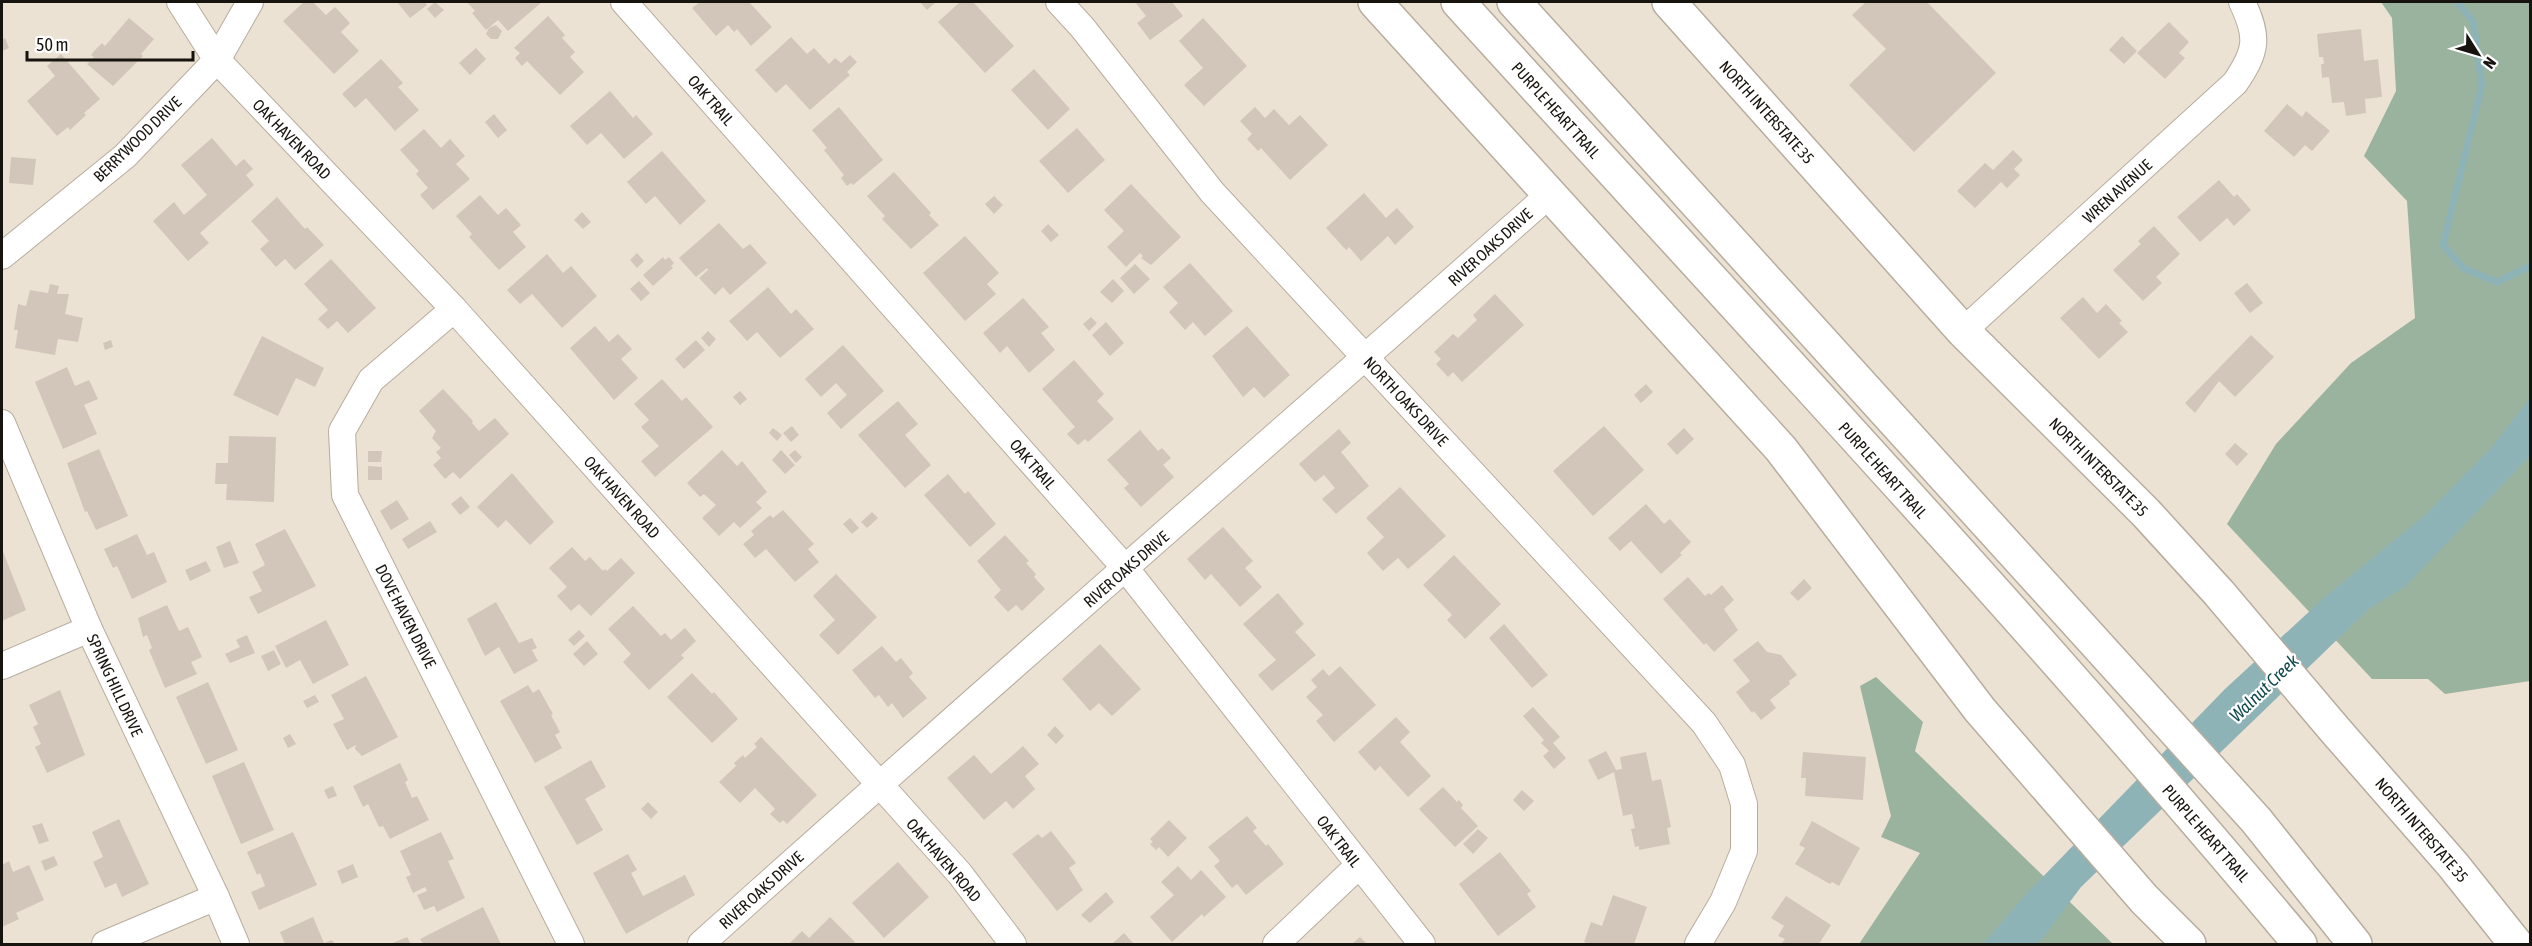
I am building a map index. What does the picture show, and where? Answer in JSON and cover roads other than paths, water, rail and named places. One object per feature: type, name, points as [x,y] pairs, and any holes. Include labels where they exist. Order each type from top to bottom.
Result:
[{"type":"main road","points":[[1375,2],[1551,193],[1781,449],[1980,710],[2144,899],[2189,945]]},
{"type":"main road","name":"PURPLE HEART TRAIL","points":[[1458,2],[2094,704],[2223,852],[2300,945]]},
{"type":"main road","points":[[1514,2],[2256,820],[2355,945]]},
{"type":"main road","name":"NORTH INTERSTATE 35","points":[[1669,2],[1963,331],[2146,513],[2219,593],[2453,865],[2516,945]]},
{"type":"street","name":"OAK HAVEN ROAD","points":[[180,2],[217,60],[454,309],[960,874],[1013,945]]},
{"type":"street","name":"BERRYWOOD DRIVE","points":[[2,256],[125,156],[217,60],[250,2]]},
{"type":"street","name":"OAK TRAIL","points":[[624,2],[1126,569],[1422,945]]},
{"type":"street","name":"NORTH OAKS DRIVE","points":[[1059,2],[1082,27],[1212,192],[1704,723],[1732,765],[1744,804],[1744,851],[1723,902],[1698,945]]},
{"type":"street","name":"WREN AVENUE","points":[[1963,331],[2235,83],[2251,60],[2254,40],[2250,18],[2242,2]]},
{"type":"street","name":"RIVER OAKS DRIVE","points":[[701,945],[878,785],[1551,193]]},
{"type":"street","name":"DOVE HAVEN DRIVE","points":[[454,309],[371,380],[342,431],[345,495],[570,945]]},
{"type":"street","name":"SPRING HILL DRIVE","points":[[2,423],[89,630],[216,897],[236,945]]},
{"type":"street","points":[[2,666],[89,630]]},
{"type":"street","points":[[1275,945],[1358,866]]},
{"type":"street","points":[[105,945],[216,897]]},
{"type":"water","name":"Walnut Creek","points":[[2530,398],[2530,456],[2406,586],[2370,608],[2081,887],[2042,939],[2036,944],[1983,944],[2028,892],[2225,689],[2325,597],[2424,516],[2491,448]]},
{"type":"waterway","points":[[2457,2],[2473,21],[2482,85],[2443,245],[2463,268],[2497,282],[2530,266]]}]
